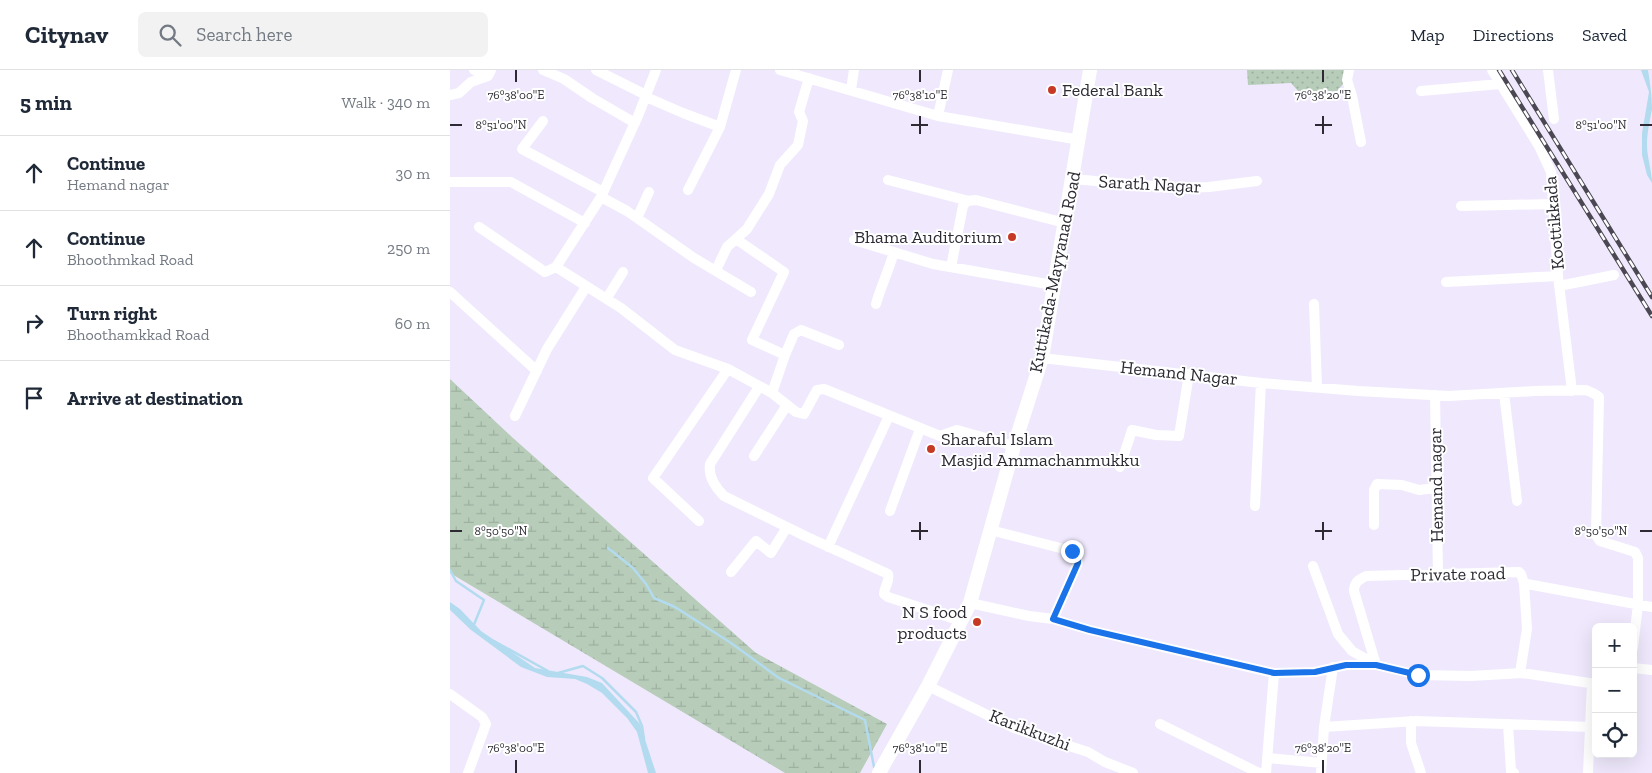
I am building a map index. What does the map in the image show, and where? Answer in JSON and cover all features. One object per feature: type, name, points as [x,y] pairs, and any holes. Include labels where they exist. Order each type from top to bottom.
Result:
[{"type":"main road","name":"Kuttikada-Mayyanad Road","points":[[879,773],[928,686],[970,603],[1014,446],[1042,358],[1080,140],[1090,70]]},
{"type":"street","points":[[474,70],[489,73]]},
{"type":"street","points":[[543,70],[564,79],[635,123]]},
{"type":"street","points":[[596,70],[683,114],[720,128]]},
{"type":"street","points":[[480,227],[545,272],[556,267],[602,194],[635,123],[656,70]]},
{"type":"street","points":[[688,190],[720,128],[736,70]]},
{"type":"street","points":[[780,70],[793,71],[809,78],[938,116],[1080,140]]},
{"type":"street","points":[[851,90],[854,70]]},
{"type":"street","points":[[938,116],[948,70]]},
{"type":"street","points":[[1349,70],[1346,80],[1352,96],[1361,142]]},
{"type":"street","name":"Koottikkada","points":[[1492,70],[1539,146],[1550,168],[1559,281],[1572,390]]},
{"type":"street","points":[[1548,70],[1554,118]]},
{"type":"street","points":[[450,95],[459,93],[471,82],[489,73]]},
{"type":"street","points":[[716,270],[727,247],[747,229],[769,194],[780,165],[798,146],[804,121],[799,112],[809,78]]},
{"type":"street","points":[[1421,91],[1500,84]]},
{"type":"street","points":[[542,122],[522,149],[602,194],[694,258],[751,292]]},
{"type":"street","name":"Sarath Nagar","points":[[1073,179],[1174,188],[1209,187],[1257,181]]},
{"type":"street","points":[[888,180],[1065,223]]},
{"type":"street","points":[[450,182],[511,182],[527,189],[585,223]]},
{"type":"street","points":[[637,218],[649,192]]},
{"type":"street","points":[[951,267],[963,206],[969,201]]},
{"type":"street","points":[[1461,206],[1553,204]]},
{"type":"street","points":[[736,239],[784,272],[752,340],[785,355]]},
{"type":"street","points":[[854,240],[932,264],[1054,285]]},
{"type":"street","points":[[876,304],[881,287],[890,269],[894,252]]},
{"type":"street","points":[[556,267],[586,287],[607,298],[675,350],[728,369],[772,393],[796,412],[804,414],[817,390],[824,389],[940,436],[957,430],[1014,446]]},
{"type":"street","points":[[607,298],[623,272]]},
{"type":"street","points":[[1446,282],[1559,281],[1614,274]]},
{"type":"street","points":[[515,416],[547,349],[586,287]]},
{"type":"street","points":[[450,292],[537,370]]},
{"type":"street","points":[[1314,304],[1317,388]]},
{"type":"street","points":[[772,393],[794,334],[801,330],[838,345]]},
{"type":"street","name":"Hemand Nagar","points":[[1042,358],[1261,383],[1450,396],[1586,390],[1599,397],[1596,535],[1600,541],[1634,552],[1638,558],[1638,604]]},
{"type":"street","points":[[699,521],[653,478],[728,369]]},
{"type":"street","points":[[1120,467],[1132,430],[1156,435],[1178,436],[1189,374]]},
{"type":"street","points":[[1255,506],[1261,383]]},
{"type":"street","points":[[759,387],[712,459],[709,470],[710,476],[718,490],[724,496],[888,574],[889,578],[884,594],[888,597],[961,621]]},
{"type":"street","points":[[1504,393],[1517,501]]},
{"type":"street","name":"Hemand nagar","points":[[1435,395],[1438,575]]},
{"type":"street","points":[[754,456],[787,405]]},
{"type":"street","points":[[828,547],[889,416]]},
{"type":"street","points":[[890,511],[920,428]]},
{"type":"street","name":"Hemand Nagar","points":[[1374,525],[1374,490],[1377,484],[1402,485],[1419,490],[1436,488]]},
{"type":"street","points":[[731,572],[756,541],[771,553],[787,527]]},
{"type":"street","points":[[990,530],[1072,551],[1075,554],[1078,563],[1053,619]]},
{"type":"street","points":[[1313,566],[1338,634],[1352,651],[1376,665]]},
{"type":"street","name":"Private road","points":[[1376,665],[1354,596],[1354,586],[1358,580],[1366,576],[1519,572],[1524,583],[1526,629],[1520,673]]},
{"type":"street","name":"Private road","points":[[1524,583],[1652,607]]},
{"type":"street","points":[[970,603],[1029,616],[1053,619],[1090,630],[1274,673],[1315,672],[1346,665],[1376,665],[1418,675],[1483,676],[1520,673],[1550,678],[1558,677],[1592,684]]},
{"type":"street","points":[[1636,623],[1638,604]]},
{"type":"street","points":[[1267,758],[1321,768],[1324,727],[1333,667]]},
{"type":"street","points":[[1637,668],[1652,670]]},
{"type":"street","points":[[1266,773],[1274,673]]},
{"type":"street","name":"Karikkuzhi","points":[[928,686],[1014,728],[1088,752],[1133,773]]},
{"type":"street","points":[[450,694],[482,718],[486,724],[468,773]]},
{"type":"street","points":[[1588,773],[1592,713]]},
{"type":"street","points":[[1324,727],[1411,721],[1591,727]]},
{"type":"street","points":[[1411,721],[1411,743],[1421,773]]},
{"type":"street","points":[[1160,724],[1260,773]]},
{"type":"street","points":[[1508,724],[1511,771],[1514,773]]},
{"type":"green space","points":[[1247,70],[1344,70],[1344,83],[1337,91],[1299,92],[1291,83],[1248,85]]},
{"type":"green space","points":[[450,379],[513,438],[756,653],[887,724],[860,773],[785,773],[450,573]]},
{"type":"water","points":[[1641,70],[1648,70],[1651,94],[1652,109],[1647,145],[1652,183],[1647,175],[1642,155],[1642,133],[1649,92]]},
{"type":"water","points":[[450,602],[460,609],[481,631],[535,668],[587,677],[602,683],[640,724],[656,773],[648,773],[637,732],[627,718],[602,693],[575,679],[547,677],[521,667],[471,630],[450,610]]},
{"type":"waterway","points":[[608,548],[633,568],[654,598],[675,607],[731,643],[779,678],[865,720],[874,767]]},
{"type":"waterway","points":[[450,570],[456,581],[484,600],[473,627]]},
{"type":"waterway","points":[[494,641],[548,671]]},
{"type":"waterway","points":[[558,673],[583,666],[602,678],[636,712],[642,726],[644,739]]},
{"type":"railway","points":[[1499,70],[1652,316]]},
{"type":"railway","points":[[1512,70],[1652,297]]},
{"type":"place","name":"Federal Bank","points":[[1052,90]]},
{"type":"place","name":"Bhama Auditorium","points":[[1012,237]]},
{"type":"place","name":"Sharaful Islam Masjid Ammachanmukku","points":[[931,449]]},
{"type":"place","name":"N S food products","points":[[977,622]]},
{"type":"route","points":[[1072,551],[1078,558],[1078,563],[1053,619],[1090,630],[1252,666],[1274,673],[1315,672],[1346,665],[1376,665],[1418,675]]}]
